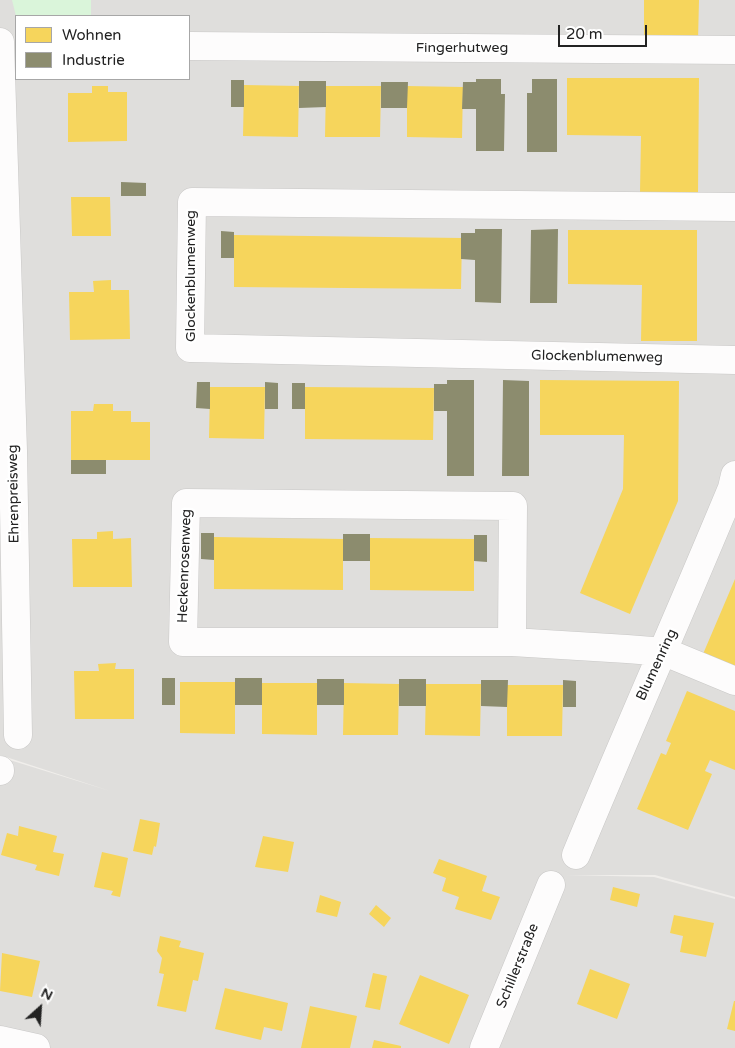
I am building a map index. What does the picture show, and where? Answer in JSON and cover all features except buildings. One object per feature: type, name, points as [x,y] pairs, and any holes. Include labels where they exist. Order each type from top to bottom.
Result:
[{"type":"street","points":[[0,37],[15,38]]},
{"type":"street","name":"Ehrenpreisweg","points":[[0,42],[7,451],[18,735]]},
{"type":"street","name":"Fingerhutweg","points":[[190,46],[735,50]]},
{"type":"street","name":"Glockenblumenweg","points":[[735,208],[192,202],[190,348],[735,360]]},
{"type":"street","name":"Blumenring","points":[[576,855],[647,683],[665,652],[734,484]]},
{"type":"street","name":"Heckenrosenweg","points":[[512,642],[513,506],[186,503],[182,642],[512,642],[665,652],[735,682]]},
{"type":"street","name":"Schillerstraße","points":[[484,1048],[551,885]]},
{"type":"street","points":[[0,1040],[36,1048]]},
{"type":"shaded area","points":[[0,0],[735,0],[735,897],[655,875],[566,875],[654,877],[735,899],[735,1048],[0,1048],[0,757],[110,791],[0,755]]},
{"type":"green space","points":[[12,0],[91,0],[91,15],[16,15]]}]
